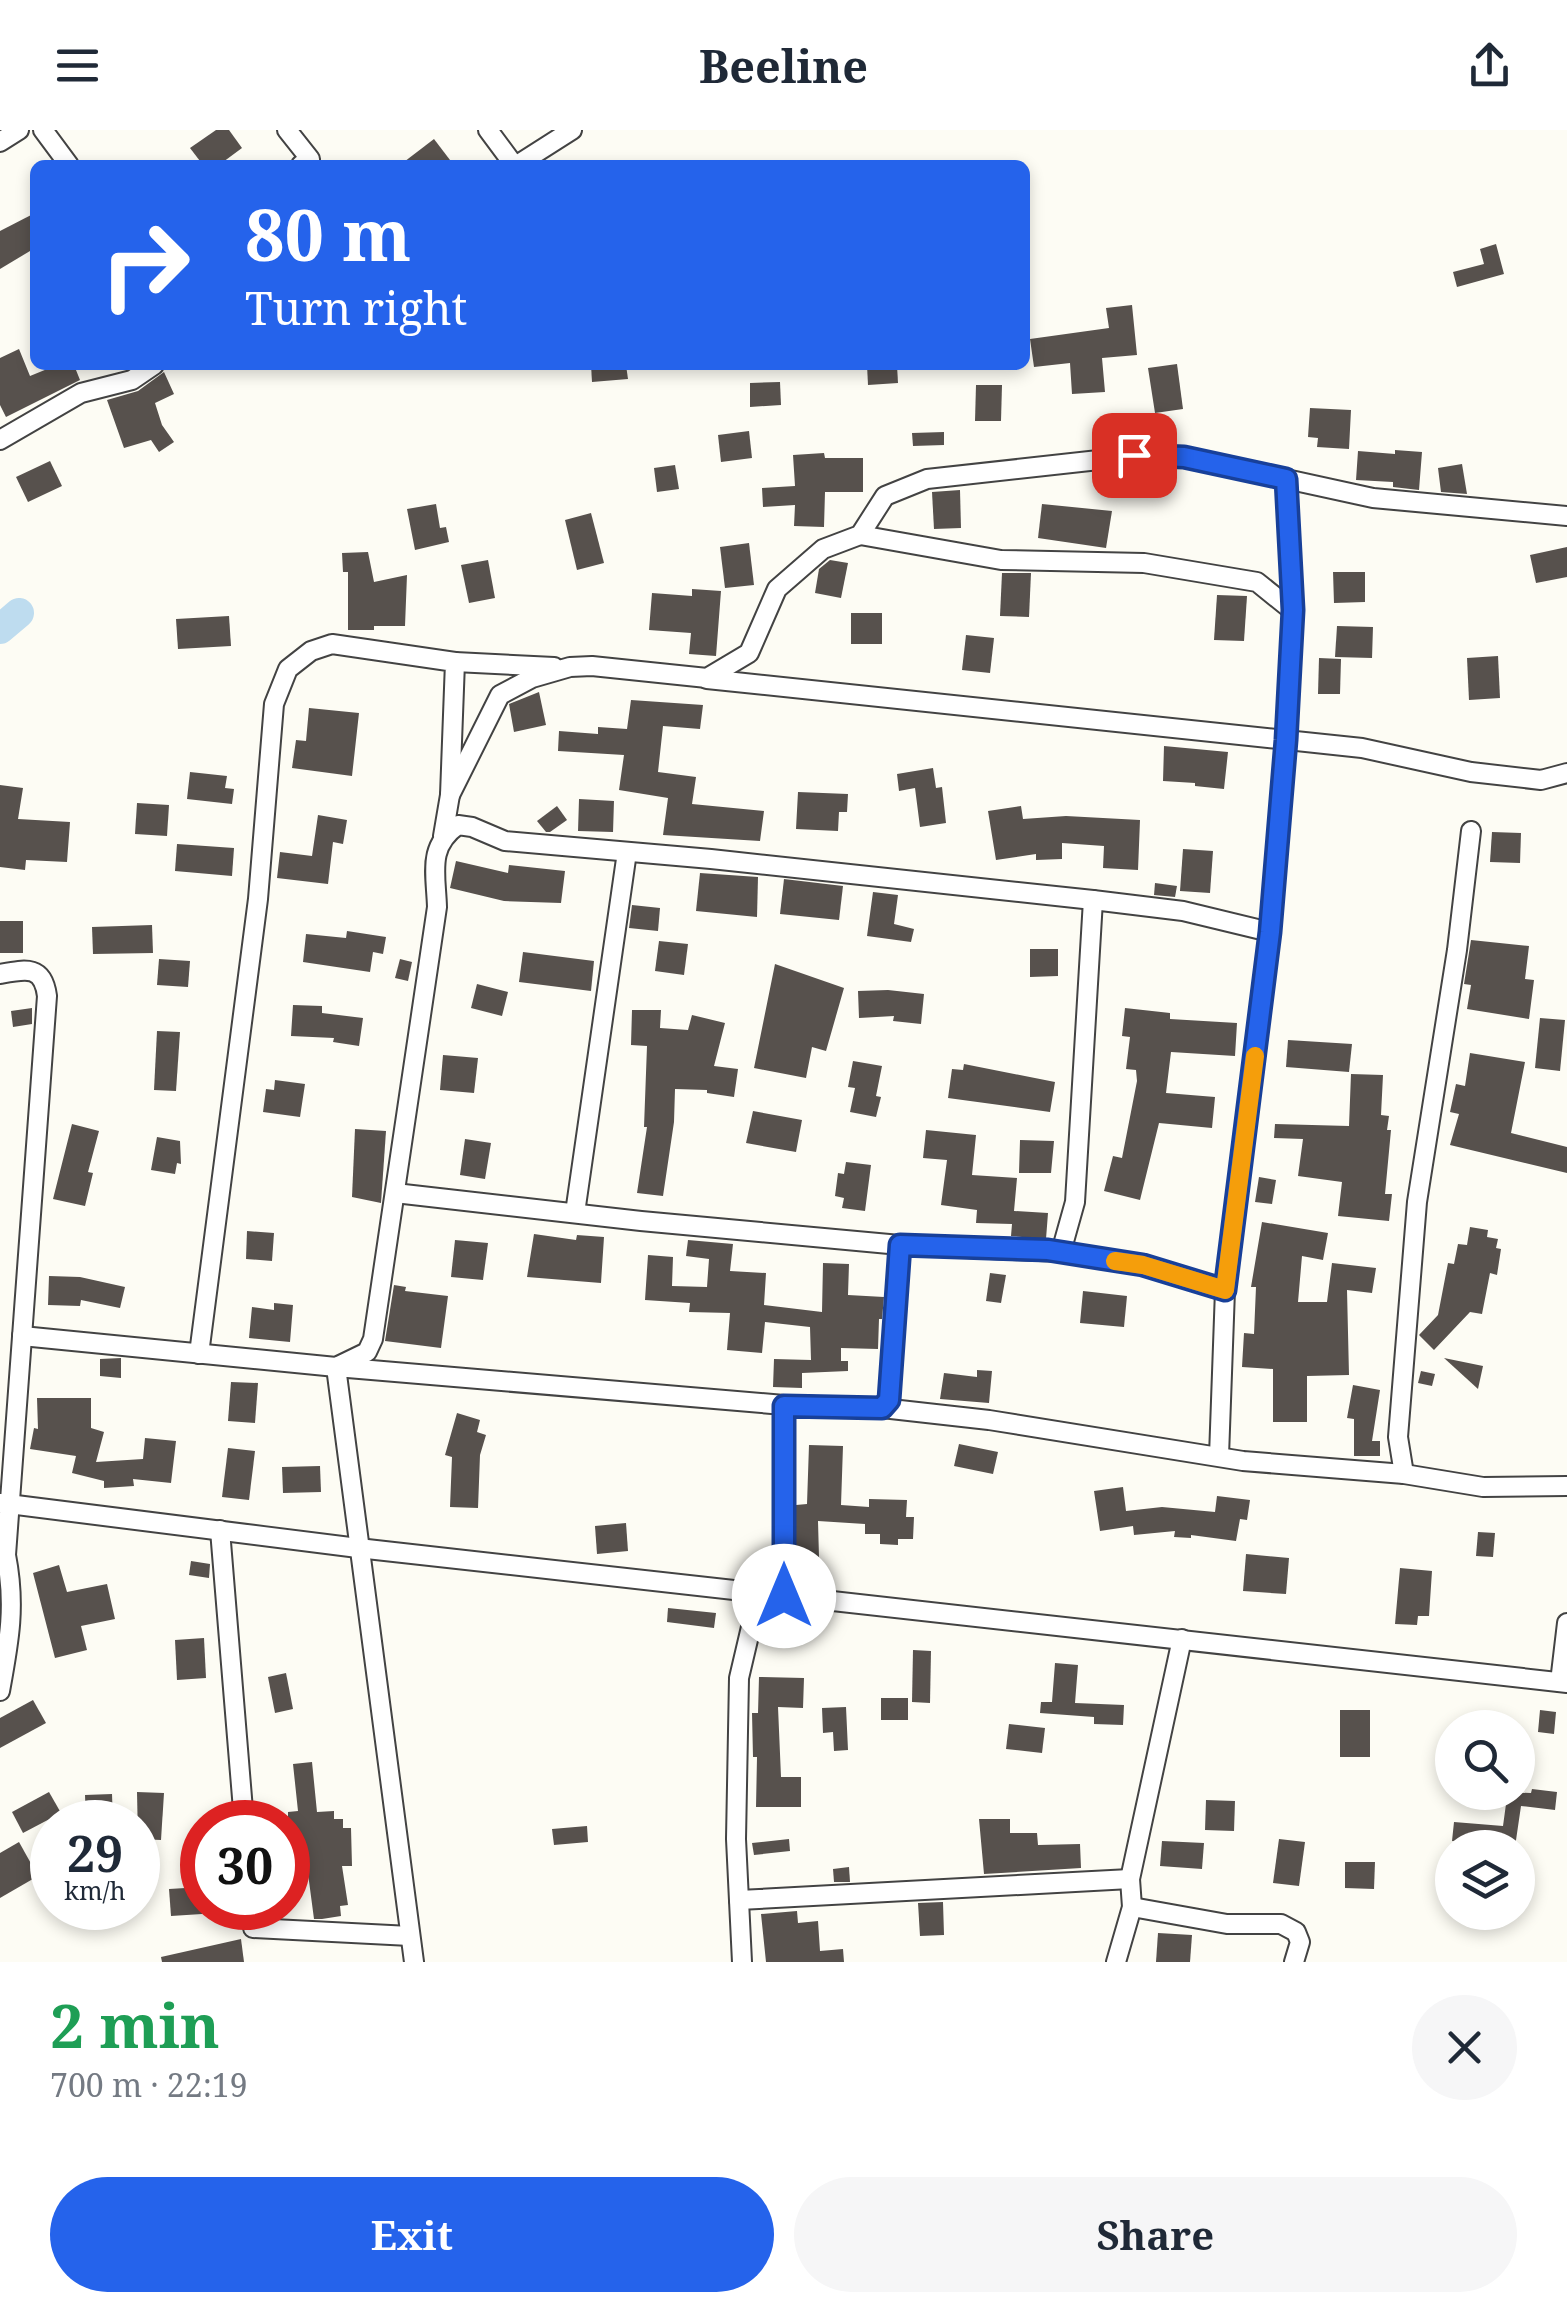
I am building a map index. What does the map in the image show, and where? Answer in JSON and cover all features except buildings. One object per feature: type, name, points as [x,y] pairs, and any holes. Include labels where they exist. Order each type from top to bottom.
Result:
[{"type":"street","points":[[0,142],[20,130]]},
{"type":"street","points":[[43,130],[65,160]]},
{"type":"street","points":[[287,130],[306,160]]},
{"type":"street","points":[[488,130],[512,160]]},
{"type":"street","points":[[524,160],[572,130]]},
{"type":"street","points":[[0,440],[81,392],[132,380],[147,370]]},
{"type":"street","points":[[860,535],[885,496],[927,479],[1153,454],[1184,457],[1374,498],[1567,516]]},
{"type":"street","points":[[1218,1456],[1225,1290],[1270,932],[1286,740],[1293,610],[1286,479]]},
{"type":"street","points":[[707,678],[749,653],[777,589],[824,548],[860,535],[1001,560],[1144,564],[1257,582],[1293,610]]},
{"type":"street","points":[[199,1354],[258,899],[274,704],[288,669],[311,651],[332,644],[455,662],[681,673],[1362,748],[1471,772],[1542,780],[1567,773]]},
{"type":"street","points":[[336,1367],[367,1352],[373,1339],[437,906],[436,852],[450,795],[455,662]]},
{"type":"street","points":[[450,795],[500,696],[532,678],[570,668]]},
{"type":"street","points":[[443,836],[458,826],[472,827],[506,841],[1184,911],[1270,932]]},
{"type":"street","points":[[1404,1474],[1398,1436],[1416,1202],[1457,950],[1471,831]]},
{"type":"street","points":[[575,1214],[627,852]]},
{"type":"street","points":[[1061,1252],[1075,1202],[1093,900]]},
{"type":"street","points":[[0,974],[36,972],[45,981],[47,996],[6,1504],[12,1625],[0,1691]]},
{"type":"street","points":[[395,1193],[900,1245],[1061,1252],[1143,1265],[1225,1290]]},
{"type":"street","points":[[882,1408],[889,1400],[900,1245]]},
{"type":"street","points":[[22,1336],[784,1406],[882,1408],[989,1420],[1244,1461],[1404,1474],[1483,1487],[1567,1486]]},
{"type":"street","points":[[336,1367],[414,1962]]},
{"type":"street","points":[[784,1406],[784,1596]]},
{"type":"street","points":[[6,1504],[358,1548],[1564,1682],[1567,1622]]},
{"type":"street","points":[[220,1530],[242,1800]]},
{"type":"street","points":[[742,1962],[736,1839],[738,1678],[759,1593]]},
{"type":"street","points":[[1116,1962],[1132,1908],[1130,1878],[1182,1638]]},
{"type":"street","points":[[739,1900],[1130,1878]]},
{"type":"street","points":[[1132,1908],[1227,1924],[1281,1924],[1296,1932],[1300,1942],[1294,1962]]},
{"type":"street","points":[[292,1930],[410,1936]]},
{"type":"waterway","points":[[0,629],[19,613]]},
{"type":"slow traffic","points":[[1115,1261],[1143,1265],[1225,1290],[1255,1056]]},
{"type":"route","points":[[784,1596],[784,1406],[882,1408],[889,1400],[900,1245],[1048,1250],[1143,1265],[1225,1290],[1270,932],[1286,740],[1293,610],[1286,479],[1184,457],[1134,455]]}]
